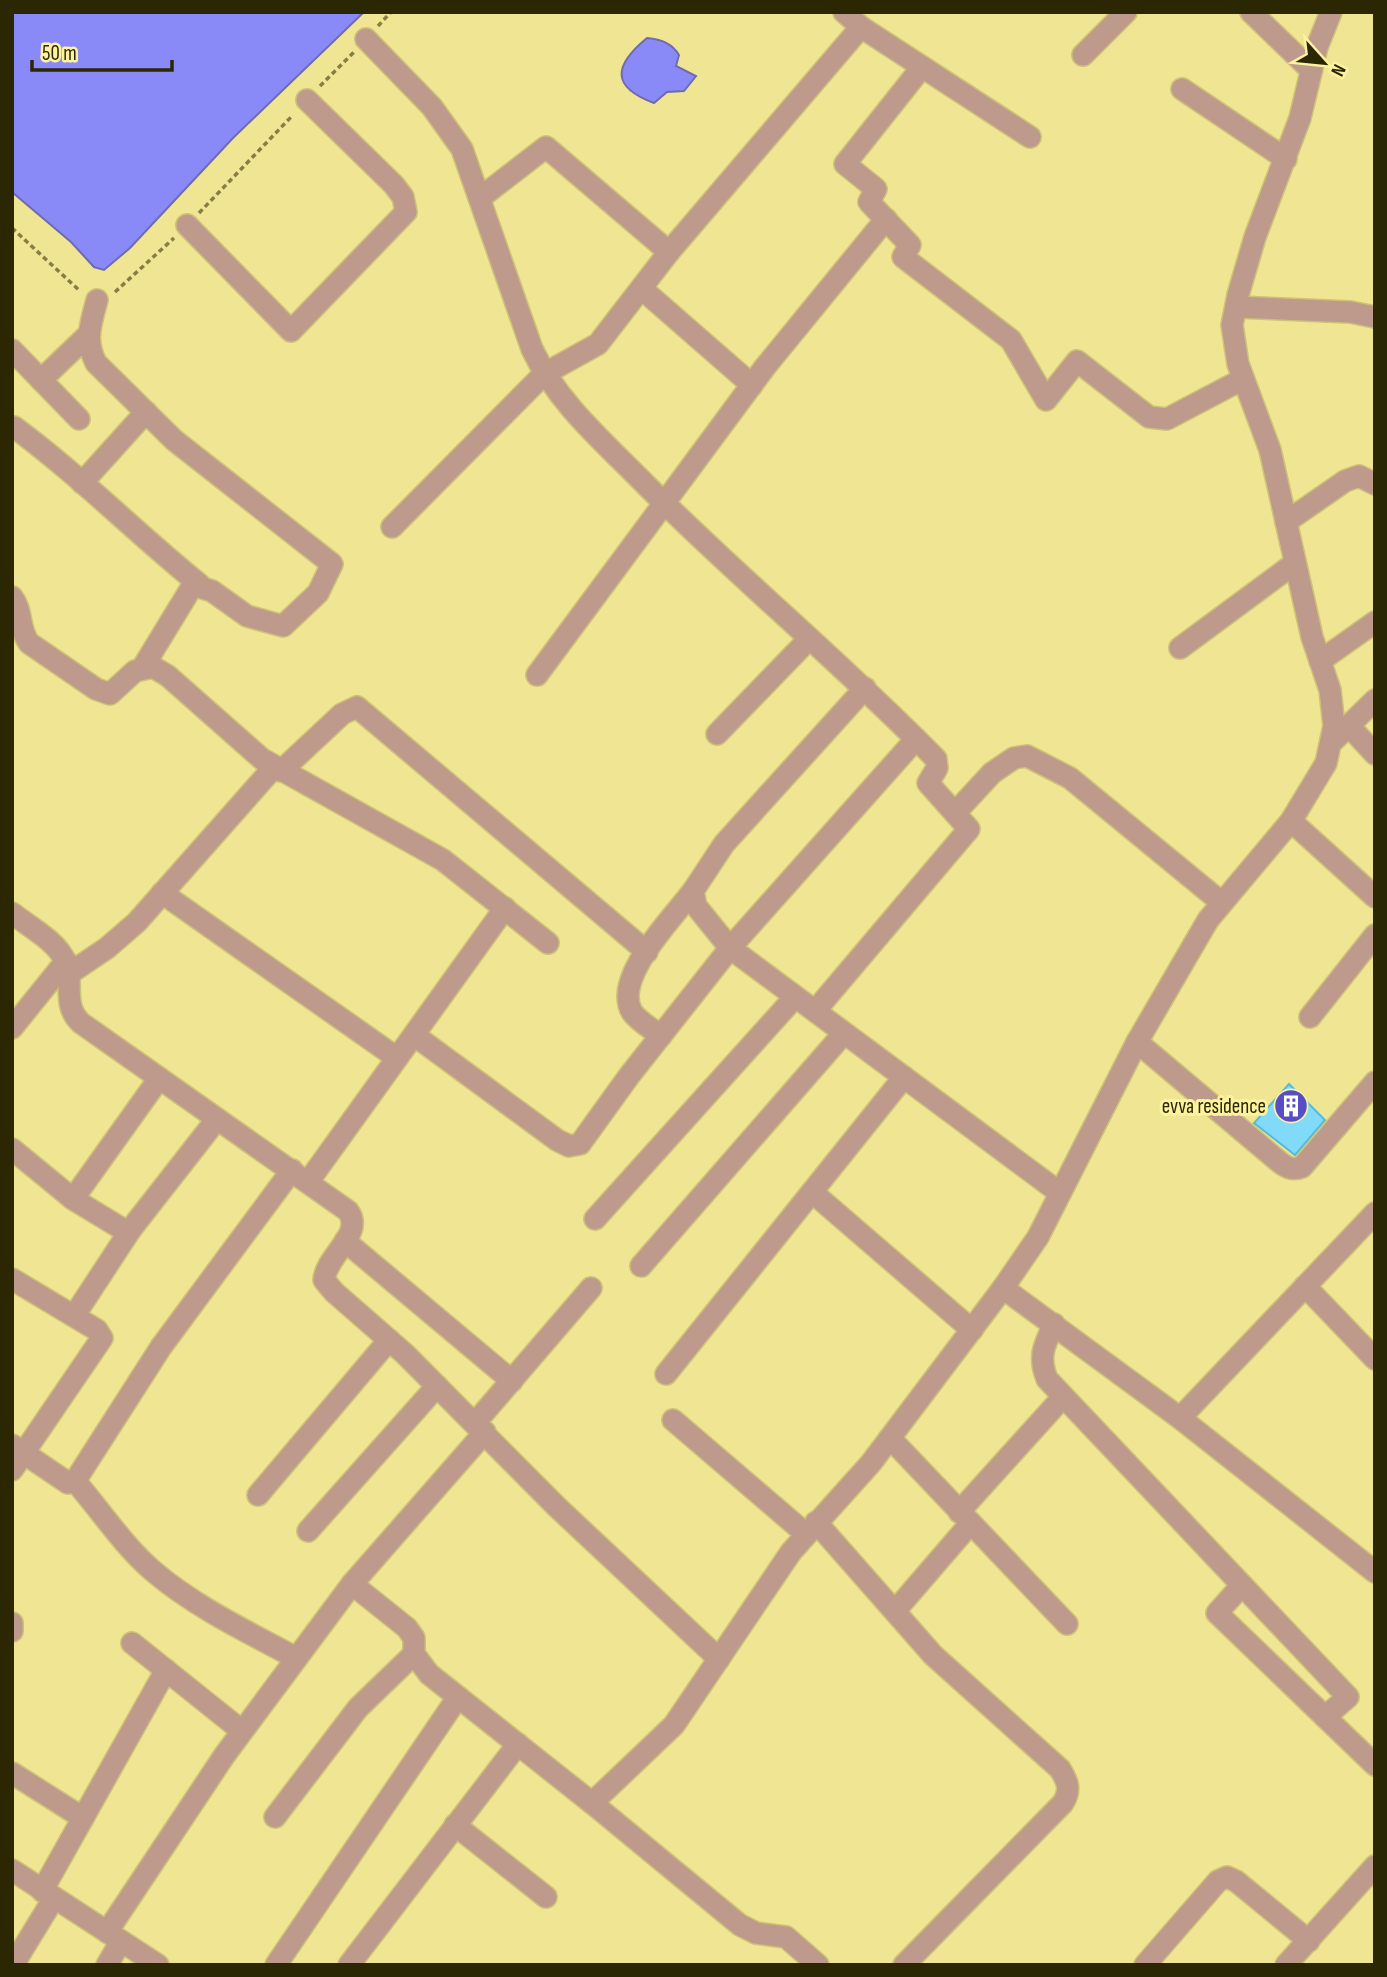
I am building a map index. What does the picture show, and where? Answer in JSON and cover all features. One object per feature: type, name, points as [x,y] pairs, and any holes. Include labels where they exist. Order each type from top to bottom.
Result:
[{"type":"street","points":[[844,12],[861,27],[1030,137]]},
{"type":"street","points":[[1083,55],[1126,12]]},
{"type":"street","points":[[1251,12],[1311,70]]},
{"type":"street","points":[[592,1803],[674,1724],[811,1528],[890,1438],[1003,1288],[1038,1237],[1137,1042],[1221,902],[1291,821],[1319,779],[1331,743],[1331,700],[1264,430],[1243,379],[1232,326],[1255,237],[1286,159],[1311,70],[1331,12]]},
{"type":"street","points":[[392,527],[544,374],[598,344],[668,252],[861,27]]},
{"type":"street","points":[[366,39],[451,132],[480,198],[532,349],[544,374],[570,408],[664,502],[865,688],[916,739],[938,763],[928,783],[969,829],[815,1011]]},
{"type":"street","points":[[922,67],[845,164],[876,189],[869,202],[910,245],[902,257],[1011,340],[1046,400],[1077,361],[1149,417],[1167,419],[1243,379]]},
{"type":"street","points":[[1182,89],[1286,159]]},
{"type":"street","points":[[187,225],[291,331],[328,295],[406,212],[403,197],[394,185],[307,100]]},
{"type":"street","points":[[480,198],[546,147],[668,252]]},
{"type":"street","points":[[537,675],[752,385],[886,219]]},
{"type":"street","points":[[642,289],[752,385]]},
{"type":"street","points":[[14,427],[61,462],[134,532],[199,584],[247,616],[283,626],[318,593],[332,564],[174,440],[96,363],[89,350],[88,335],[97,300]]},
{"type":"street","points":[[1236,307],[1371,310]]},
{"type":"street","points":[[41,380],[88,335]]},
{"type":"street","points":[[12,351],[79,419]]},
{"type":"street","points":[[82,482],[146,412]]},
{"type":"street","points":[[1286,522],[1345,481],[1359,476],[1375,484]]},
{"type":"street","points":[[1180,648],[1295,563]]},
{"type":"street","points":[[12,597],[19,609],[21,632],[29,643],[96,689],[110,694],[143,667],[193,585],[199,584]]},
{"type":"street","points":[[1320,661],[1375,622]]},
{"type":"street","points":[[717,734],[809,639]]},
{"type":"street","points":[[143,667],[153,667],[168,676],[278,769],[443,860],[548,943]]},
{"type":"street","points":[[661,1036],[633,1014],[627,1001],[628,982],[647,952],[694,891],[724,844],[865,688]]},
{"type":"street","points":[[1331,743],[1375,700]]},
{"type":"street","points":[[12,1028],[66,968],[124,934],[278,769],[342,714],[357,707],[647,952]]},
{"type":"street","points":[[1349,726],[1375,754]]},
{"type":"street","points":[[414,1035],[569,1146],[580,1144],[730,948],[916,739]]},
{"type":"street","points":[[955,813],[992,773],[1014,758],[1027,756],[1070,779],[1221,902]]},
{"type":"street","points":[[1291,821],[1375,898]]},
{"type":"street","points":[[694,891],[696,906],[730,948],[1060,1193]]},
{"type":"street","points":[[162,893],[397,1058]]},
{"type":"street","points":[[12,1279],[97,1330],[102,1338],[16,1456],[68,1483],[75,1481],[161,1347],[397,1058],[505,908]]},
{"type":"street","points":[[12,914],[51,944],[66,968],[68,1004],[72,1014],[158,1080],[348,1211],[354,1219],[354,1228],[325,1268],[324,1280],[437,1386],[556,1506],[719,1658]]},
{"type":"street","points":[[1310,1017],[1375,935]]},
{"type":"street","points":[[594,1219],[795,997]]},
{"type":"street","points":[[641,1266],[844,1033]]},
{"type":"street","points":[[1137,1042],[1277,1160],[1286,1167],[1296,1169],[1302,1167],[1375,1082]]},
{"type":"street","points":[[666,1374],[904,1077]]},
{"type":"street","points":[[73,1199],[158,1080]]},
{"type":"street","points":[[74,1316],[131,1229],[217,1119]]},
{"type":"street","points":[[12,1149],[73,1199],[124,1230],[131,1229]]},
{"type":"street","points":[[812,1192],[972,1330]]},
{"type":"street","points":[[1180,1418],[1375,1213]]},
{"type":"street","points":[[345,1241],[512,1381]]},
{"type":"street","points":[[1305,1286],[1375,1359]]},
{"type":"street","points":[[107,1965],[114,1936],[242,1731],[352,1584],[480,1428],[512,1381],[591,1288]]},
{"type":"street","points":[[1003,1288],[1180,1418],[1375,1572]]},
{"type":"street","points":[[1054,1324],[1041,1351],[1041,1365],[1047,1379],[1062,1398],[1348,1697],[1325,1717]]},
{"type":"street","points":[[258,1495],[389,1340]]},
{"type":"street","points":[[308,1531],[437,1386]]},
{"type":"street","points":[[895,1611],[965,1518],[1062,1398]]},
{"type":"street","points":[[673,1420],[811,1528],[895,1611],[933,1655],[1060,1769],[1068,1782],[1068,1794],[904,1965]]},
{"type":"street","points":[[890,1438],[1067,1624]]},
{"type":"street","points":[[75,1481],[126,1544],[154,1572],[211,1611],[296,1658]]},
{"type":"street","points":[[352,1584],[407,1628],[414,1638],[414,1654],[429,1674],[740,1924],[756,1933],[786,1937],[818,1965]]},
{"type":"street","points":[[1242,1585],[1217,1613],[1375,1765]]},
{"type":"street","points":[[12,1623],[12,1631]]},
{"type":"street","points":[[132,1643],[242,1731]]},
{"type":"street","points":[[275,1817],[358,1708],[414,1654]]},
{"type":"street","points":[[13,1965],[83,1818],[166,1670]]},
{"type":"street","points":[[276,1965],[458,1697]]},
{"type":"street","points":[[349,1965],[518,1744]]},
{"type":"street","points":[[12,1773],[83,1818]]},
{"type":"street","points":[[455,1825],[546,1897]]},
{"type":"street","points":[[1286,1965],[1375,1866]]},
{"type":"street","points":[[12,1870],[158,1965]]},
{"type":"street","points":[[1145,1965],[1218,1881],[1227,1877],[1236,1881],[1309,1941]]},
{"type":"path","points":[[12,228],[79,290],[97,300],[126,285],[391,12]]},
{"type":"shaded area","points":[[12,12],[364,12],[233,138],[130,248],[104,270],[94,267],[71,242],[12,192]]},
{"type":"shaded area","points":[[647,38],[669,45],[679,55],[676,66],[696,76],[684,91],[667,92],[654,103],[630,90],[622,75],[628,58]]},
{"type":"building","name":"evva residence","points":[[1289,1084],[1325,1120],[1295,1155],[1254,1123]]},
{"type":"place","name":"evva residence","points":[[1291,1106]]}]
